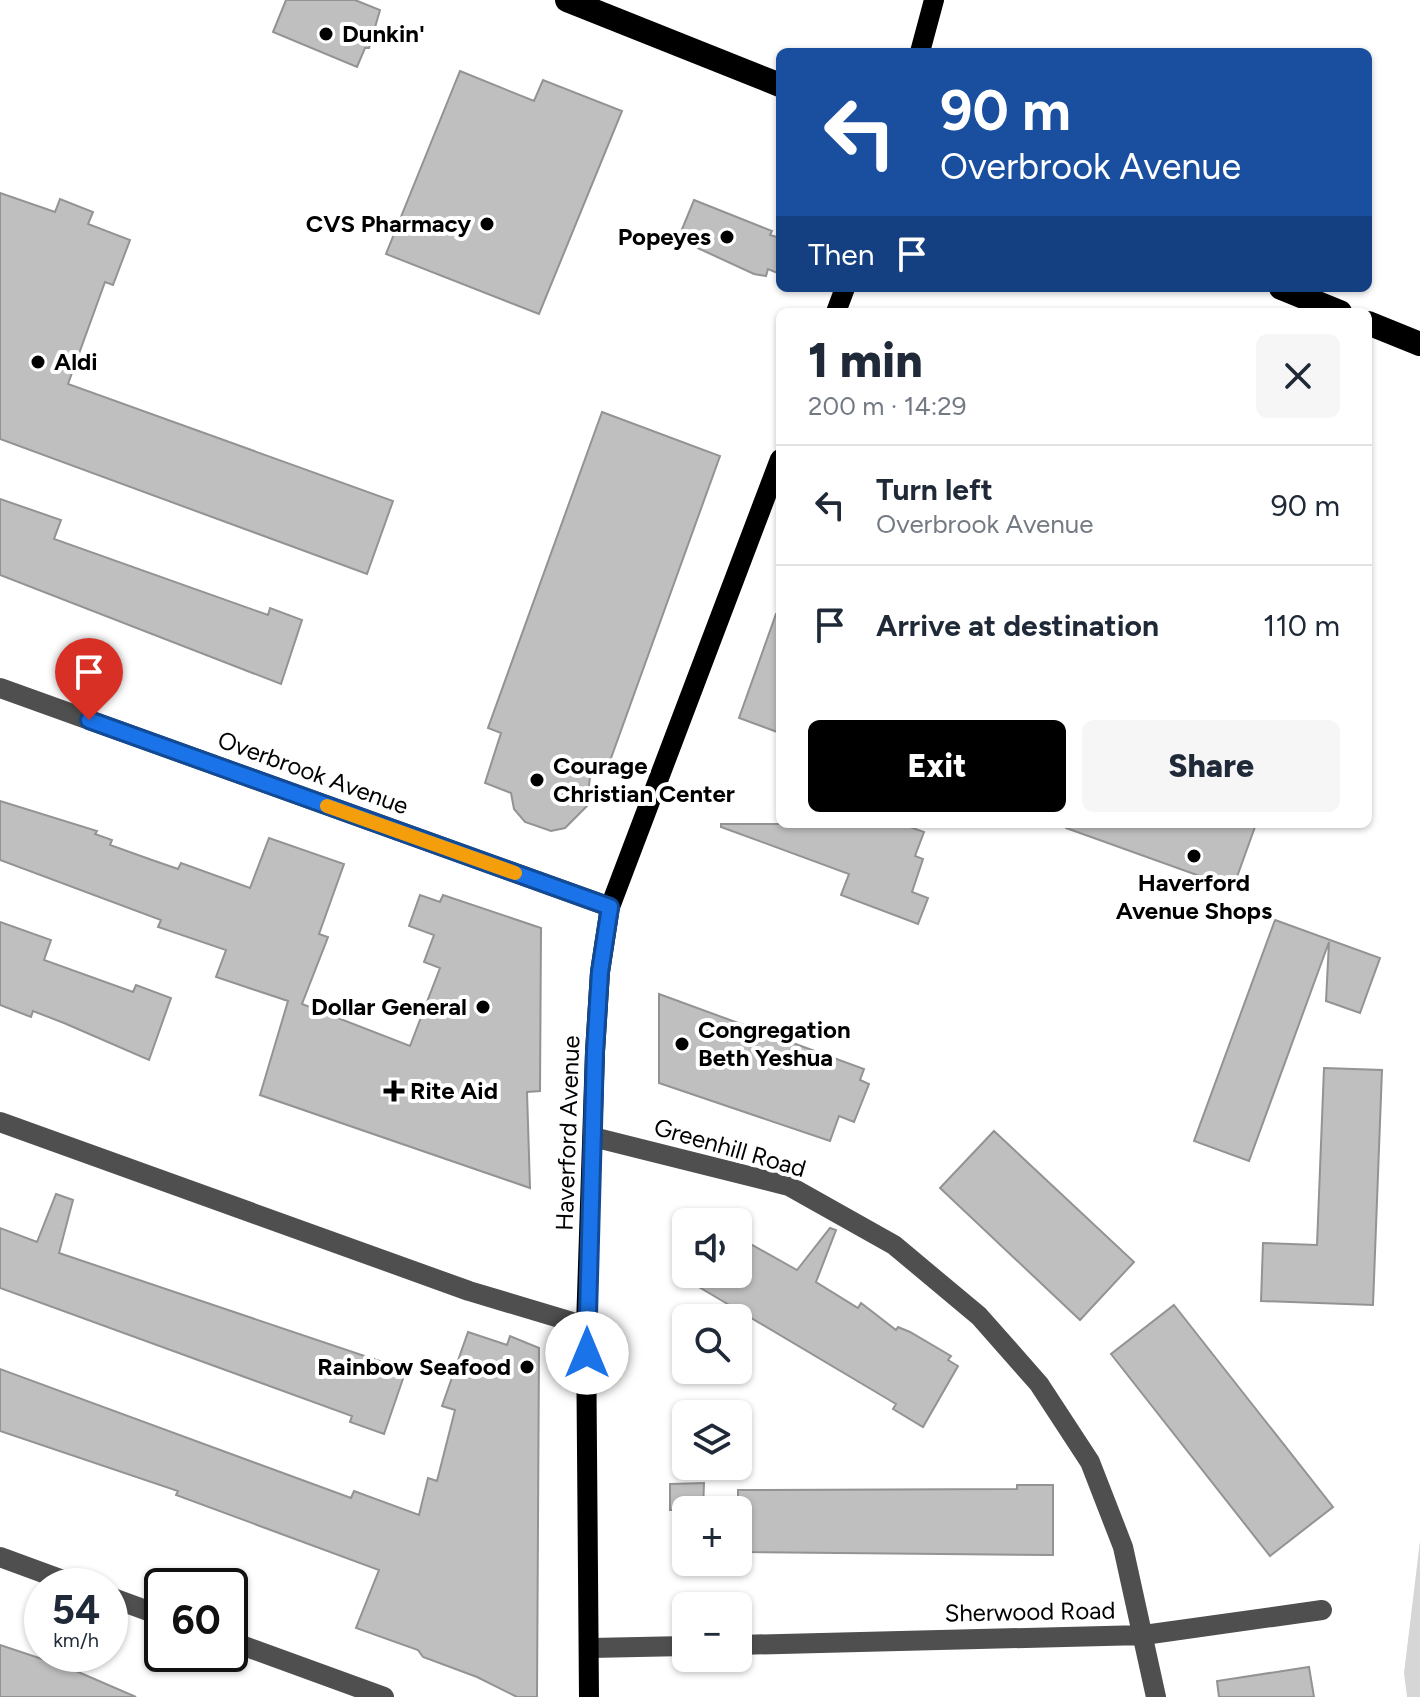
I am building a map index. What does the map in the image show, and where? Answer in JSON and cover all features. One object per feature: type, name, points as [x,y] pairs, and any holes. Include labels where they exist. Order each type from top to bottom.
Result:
[{"type":"highway","points":[[567,0],[776,83]]},
{"type":"highway","points":[[1291,292],[1330,308]]},
{"type":"highway","points":[[1372,325],[1420,344]]},
{"type":"main road","points":[[921,48],[934,0]]},
{"type":"main road","name":"Haverford Avenue","points":[[589,1697],[586,1326],[600,972],[610,907],[776,470]]},
{"type":"street","name":"Overbrook Avenue","points":[[0,688],[610,907]]},
{"type":"street","points":[[0,1122],[469,1291],[586,1326]]},
{"type":"street","name":"Greenhill Road","points":[[593,1137],[789,1186],[894,1245],[979,1316],[1039,1384],[1090,1462],[1123,1547],[1156,1697]]},
{"type":"street","points":[[0,1557],[30,1568]]},
{"type":"street","name":"Sherwood Road","points":[[752,1645],[1144,1635],[1322,1610]]},
{"type":"street","points":[[591,1648],[672,1646]]},
{"type":"street","points":[[248,1649],[334,1689],[384,1697]]},
{"type":"shaded area","points":[[1420,1541],[1420,1697],[1407,1697],[1404,1673]]},
{"type":"building","name":"Dunkin'","points":[[286,0],[355,0],[380,10],[369,48],[365,48],[357,67],[273,32]]},
{"type":"building","name":"CVS Pharmacy","points":[[460,71],[534,101],[543,80],[622,111],[539,314],[386,254]]},
{"type":"building","points":[[0,193],[55,212],[60,199],[93,212],[88,224],[130,240],[113,285],[105,282],[68,384],[393,501],[367,574],[0,439]]},
{"type":"building","name":"Popeyes","points":[[694,200],[772,231],[770,235],[776,237],[776,272],[768,269],[766,276],[754,274],[678,239]]},
{"type":"building","points":[[602,412],[720,456],[606,772],[591,766],[587,806],[565,828],[551,831],[525,822],[514,809],[511,793],[485,783],[501,733],[488,728]]},
{"type":"building","points":[[0,499],[61,520],[54,539],[268,615],[270,608],[302,620],[281,684],[0,575]]},
{"type":"building","points":[[776,614],[776,732],[739,718]]},
{"type":"building","points":[[0,801],[97,831],[95,834],[112,840],[110,845],[152,860],[178,869],[181,863],[250,888],[269,838],[344,864],[319,934],[328,937],[302,1004],[410,1046],[440,968],[424,962],[434,935],[409,926],[420,895],[440,902],[443,895],[541,928],[540,1091],[527,1092],[530,1188],[260,1095],[288,1001],[216,977],[226,950],[158,927],[161,920],[0,860]]},
{"type":"building","points":[[721,824],[776,824],[776,828],[913,828],[924,832],[915,856],[923,859],[912,892],[928,898],[918,924],[841,895],[849,874],[721,827]]},
{"type":"building","name":"Haverford Avenue Shops","points":[[1066,828],[1255,828],[1233,888]]},
{"type":"building","points":[[1275,920],[1380,958],[1360,1013],[1326,1001],[1329,942],[1249,1161],[1194,1141]]},
{"type":"building","points":[[0,922],[51,940],[44,960],[133,992],[136,985],[171,998],[149,1060],[33,1011],[31,1017],[0,1005]]},
{"type":"building","points":[[659,994],[864,1069],[860,1080],[869,1084],[854,1122],[839,1116],[830,1141],[659,1083]]},
{"type":"building","points":[[1324,1068],[1382,1070],[1373,1305],[1261,1301],[1263,1243],[1317,1245]]},
{"type":"building","points":[[994,1131],[1134,1262],[1080,1320],[940,1188]]},
{"type":"building","points":[[56,1194],[73,1200],[59,1253],[406,1370],[384,1434],[350,1422],[352,1416],[0,1288],[0,1228],[37,1242]]},
{"type":"building","points":[[830,1228],[836,1230],[816,1282],[858,1308],[861,1303],[896,1330],[898,1327],[910,1332],[951,1356],[948,1360],[958,1366],[923,1427],[893,1409],[896,1404],[752,1319],[752,1304],[728,1304],[701,1288],[752,1288],[752,1245],[797,1270]]},
{"type":"building","points":[[1174,1305],[1333,1507],[1270,1556],[1111,1354]]},
{"type":"building","points":[[468,1332],[507,1345],[510,1336],[539,1348],[537,1697],[517,1697],[477,1677],[423,1657],[418,1650],[356,1628],[379,1570],[176,1495],[178,1491],[0,1431],[0,1369],[351,1498],[354,1491],[419,1515],[428,1478],[437,1481],[455,1410],[442,1406]]},
{"type":"building","points":[[704,1483],[704,1496],[672,1496],[670,1510],[670,1484]]},
{"type":"building","points":[[1017,1485],[1053,1485],[1053,1555],[752,1552],[752,1496],[738,1496],[738,1490],[1017,1489]]},
{"type":"building","points":[[0,1645],[24,1653],[24,1672],[78,1672],[136,1697],[0,1697]]},
{"type":"building","points":[[1309,1667],[1314,1697],[1219,1697],[1217,1681]]},
{"type":"slow traffic","points":[[327,806],[515,873]]},
{"type":"place","name":"Dunkin'","points":[[326,34]]},
{"type":"place","name":"CVS Pharmacy","points":[[487,224]]},
{"type":"place","name":"Popeyes","points":[[727,237]]},
{"type":"place","name":"Aldi","points":[[38,362]]},
{"type":"place","name":"Courage Christian Center","points":[[537,780]]},
{"type":"place","name":"Haverford Avenue Shops","points":[[1194,856]]},
{"type":"place","name":"Dollar General","points":[[483,1007]]},
{"type":"place","name":"Congregation Beth Yeshua","points":[[682,1044]]},
{"type":"place","name":"Rite Aid","points":[[394,1091]]},
{"type":"place","name":"Rainbow Seafood","points":[[527,1367]]},
{"type":"route","points":[[89,720],[610,907],[600,972],[595,1052],[587,1353]]}]
